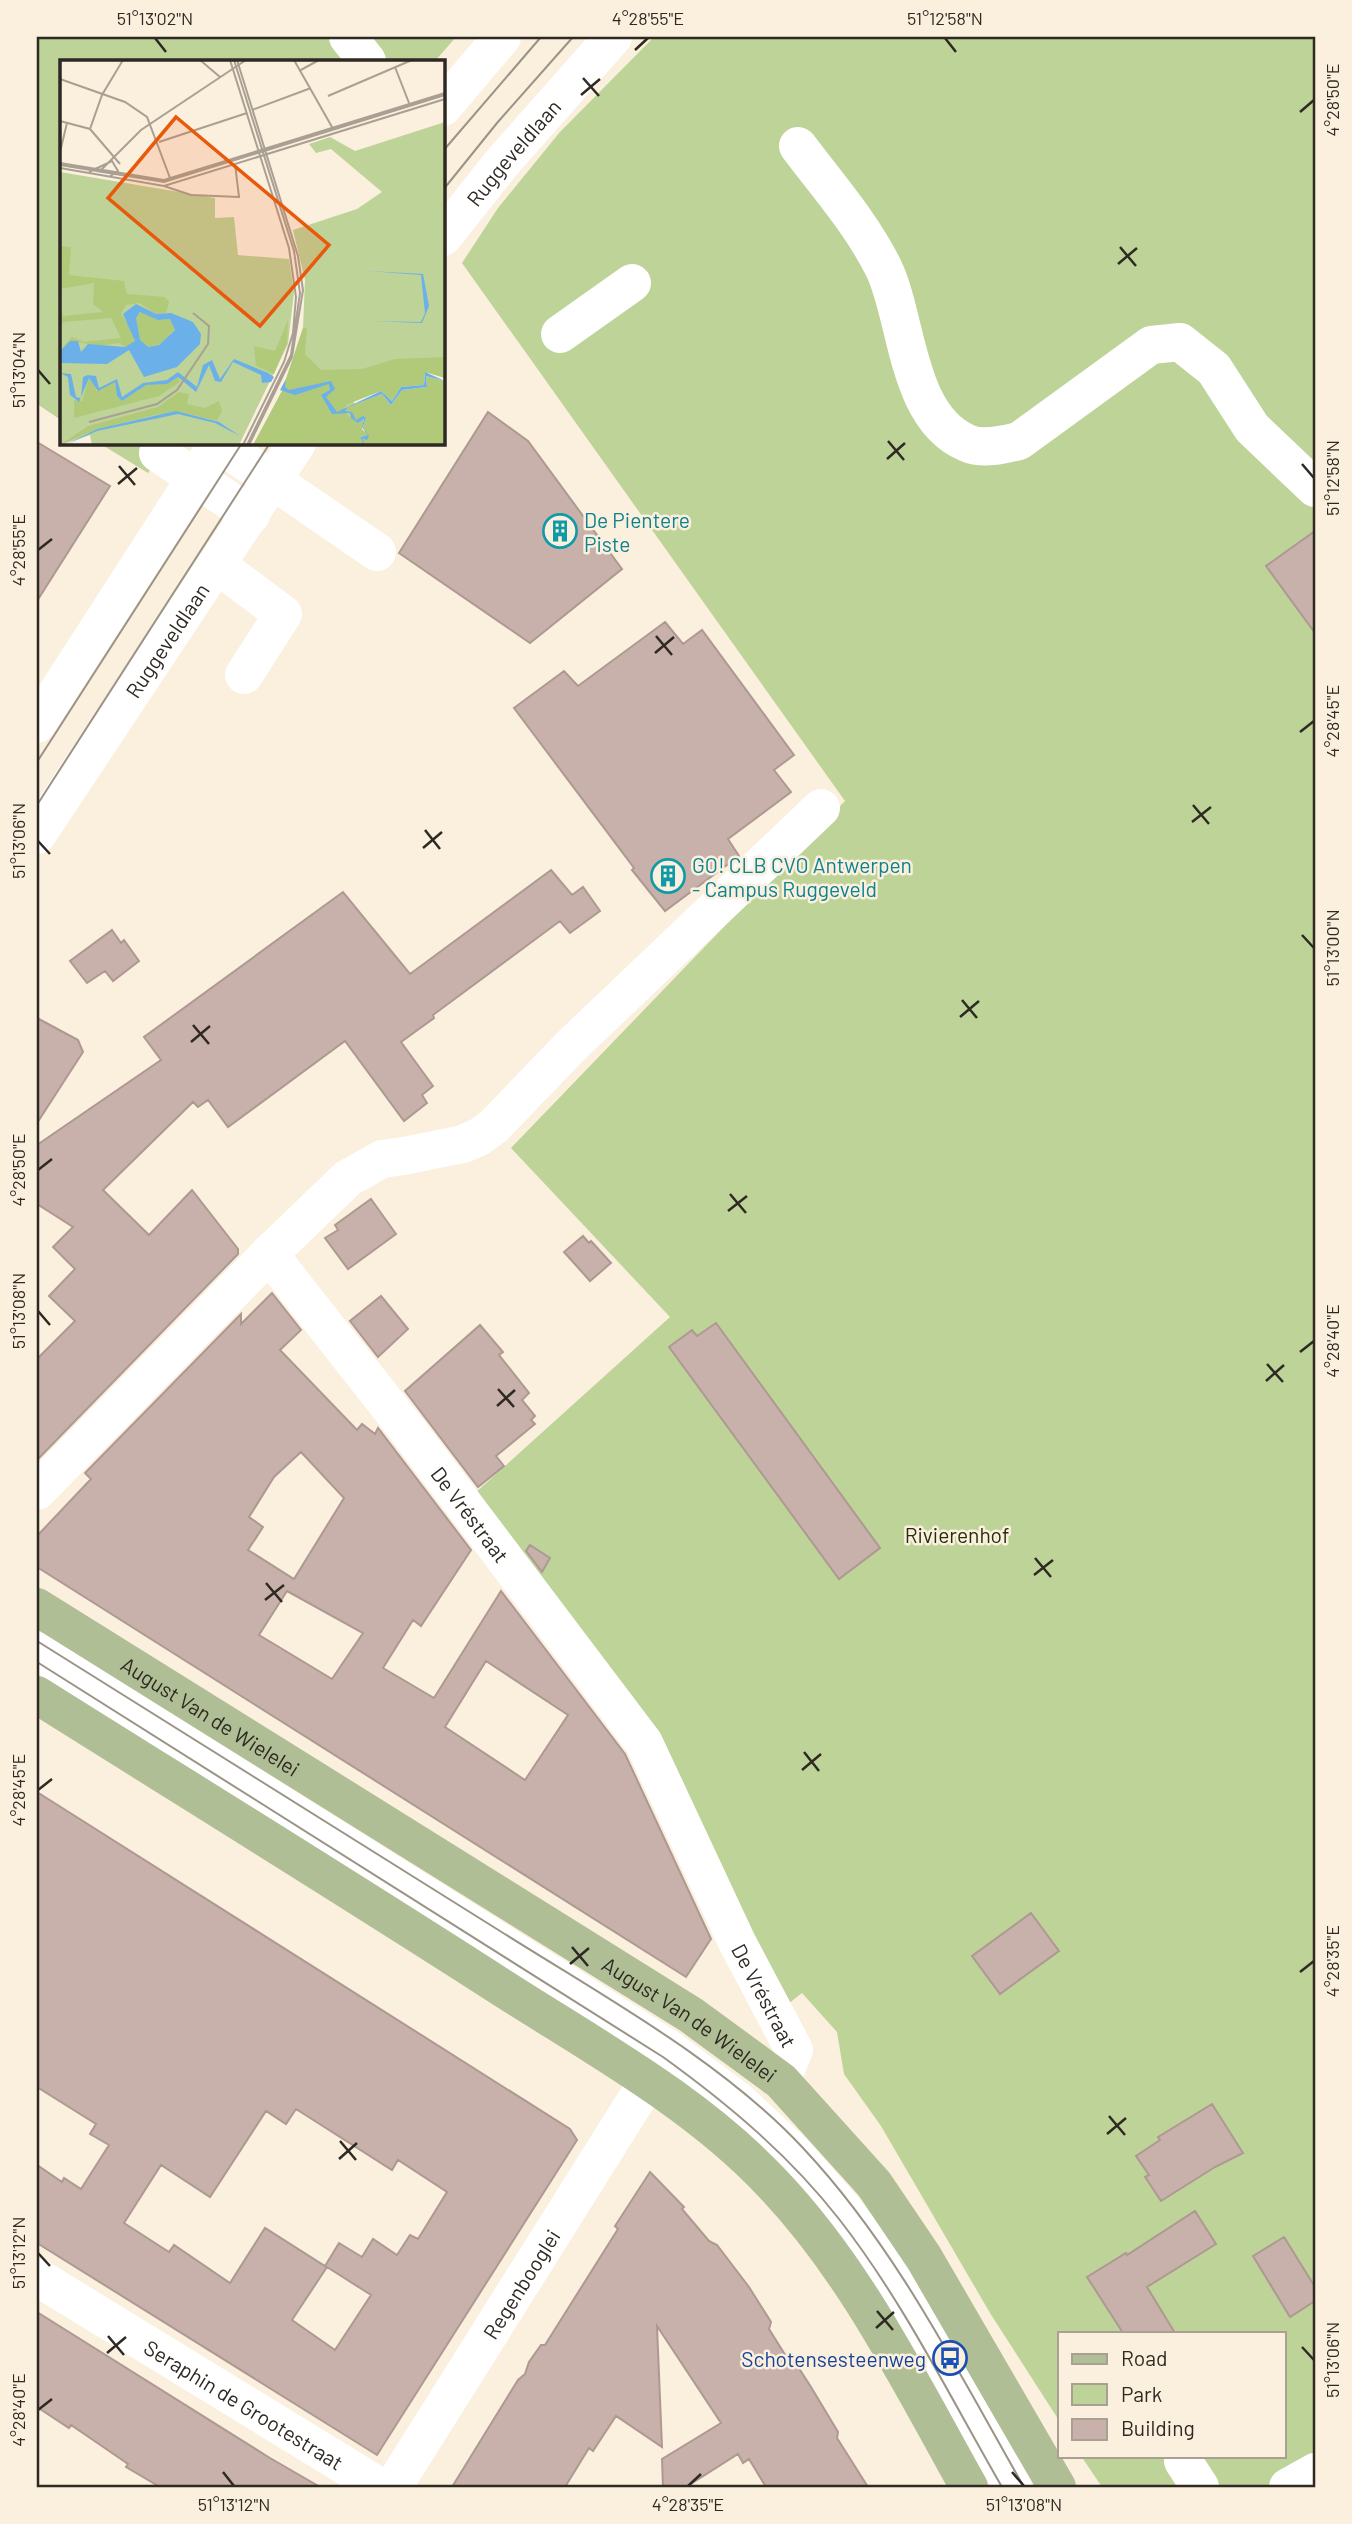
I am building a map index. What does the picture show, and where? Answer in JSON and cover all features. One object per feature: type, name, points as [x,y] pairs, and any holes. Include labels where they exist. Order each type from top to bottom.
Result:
[{"type":"main road","name":"August Van de Wielelei","points":[[37,1607],[691,2015],[781,2081],[874,2184],[903,2226],[964,2325],[1057,2487]]},
{"type":"main road","points":[[37,1695],[648,2081],[711,2126],[771,2181],[813,2228],[855,2287],[969,2487]]},
{"type":"street","points":[[348,37],[366,60]]},
{"type":"street","points":[[444,106],[502,37]]},
{"type":"street","name":"Ruggeveldlaan","points":[[444,236],[500,165],[613,37]]},
{"type":"street","points":[[798,146],[858,225],[886,272],[917,381],[932,413],[951,433],[968,444],[997,447],[1019,441],[1151,345],[1180,342],[1213,369],[1252,428],[1315,488]]},
{"type":"street","points":[[559,334],[632,283]]},
{"type":"street","points":[[37,724],[217,444]]},
{"type":"street","points":[[219,444],[377,552]]},
{"type":"street","name":"Ruggeveldlaan","points":[[37,835],[296,444]]},
{"type":"street","points":[[158,453],[251,514]]},
{"type":"street","points":[[217,565],[283,614],[244,675]]},
{"type":"street","points":[[37,1491],[269,1254],[348,1178],[382,1158],[463,1143],[479,1137],[494,1126],[572,1045],[821,807]]},
{"type":"street","name":"De Vréstraat","points":[[269,1254],[410,1432],[644,1743],[737,1942],[794,2050],[781,2081]]},
{"type":"street","name":"August Van de Wielelei","points":[[37,1651],[666,2047],[737,2100],[802,2162],[845,2211],[885,2266],[1013,2487]]},
{"type":"street","name":"Regenbooglei","points":[[393,2487],[648,2081]]},
{"type":"street","name":"Seraphin de Grootestraat","points":[[37,2277],[380,2487]]},
{"type":"street","points":[[1288,2487],[1315,2472]]},
{"type":"green space","points":[[37,37],[456,37],[436,60],[60,60],[60,419],[37,404]]},
{"type":"green space","name":"Rivierenhof","points":[[654,37],[1315,37],[1315,2487],[1102,2487],[1082,2458],[1286,2458],[1286,2332],[1058,2332],[1058,2419],[990,2313],[881,2126],[844,2074],[837,2032],[802,1993],[788,2004],[475,1493],[670,1317],[511,1148],[845,801],[462,263],[498,208],[560,132]]},
{"type":"green space","points":[[101,444],[167,444],[148,473]]},
{"type":"building","name":"De Pientere Piste","points":[[488,412],[528,441],[622,569],[530,643],[399,553]]},
{"type":"building","points":[[37,442],[110,486],[37,601]]},
{"type":"building","points":[[1315,531],[1315,633],[1266,566]]},
{"type":"building","points":[[665,622],[683,644],[702,630],[794,755],[774,770],[791,792],[728,839],[739,856],[665,911],[514,708],[564,671],[578,686]]},
{"type":"building","points":[[551,870],[572,895],[583,887],[600,911],[570,933],[560,921],[433,1015],[434,1018],[401,1042],[433,1086],[422,1095],[427,1103],[404,1121],[345,1041],[228,1127],[208,1100],[198,1107],[193,1102],[103,1190],[149,1235],[192,1190],[238,1249],[238,1254],[37,1460],[37,1359],[75,1321],[49,1296],[75,1269],[53,1247],[73,1227],[37,1204],[37,1145],[161,1060],[144,1037],[343,892],[410,974]]},
{"type":"building","points":[[112,930],[121,943],[124,940],[139,961],[113,981],[105,971],[87,983],[70,961]]},
{"type":"building","points":[[37,1018],[78,1040],[83,1052],[37,1123]]},
{"type":"building","points":[[371,1199],[396,1234],[348,1269],[325,1238],[338,1230],[335,1225]]},
{"type":"building","points":[[583,1236],[611,1263],[590,1281],[564,1252]]},
{"type":"building","points":[[272,1293],[301,1330],[280,1350],[357,1430],[362,1424],[375,1434],[378,1428],[471,1550],[421,1626],[413,1620],[383,1668],[434,1698],[501,1591],[625,1754],[711,1939],[686,1977],[37,1567],[37,1536],[91,1479],[85,1473],[241,1314],[241,1324]],"holes":[[[301,1452],[344,1498],[294,1579],[248,1550],[263,1527],[249,1517],[274,1477]],[[287,1591],[363,1633],[332,1679],[259,1635]],[[486,1661],[568,1715],[525,1780],[445,1727]]]},
{"type":"building","points":[[381,1296],[408,1329],[378,1357],[350,1321]]},
{"type":"building","points":[[716,1323],[880,1548],[839,1579],[669,1347],[692,1330],[697,1336]]},
{"type":"building","points":[[480,1325],[503,1352],[499,1355],[529,1393],[522,1400],[535,1416],[531,1420],[535,1424],[496,1456],[504,1466],[478,1487],[405,1391]]},
{"type":"building","points":[[530,1545],[550,1558],[542,1572],[526,1551]]},
{"type":"building","points":[[37,1792],[570,2129],[577,2140],[377,2455],[37,2243],[37,2165],[62,2182],[64,2178],[81,2189],[109,2145],[90,2134],[96,2124],[37,2087]],"holes":[[[296,2109],[392,2170],[398,2160],[447,2192],[418,2239],[410,2235],[397,2255],[373,2239],[362,2257],[339,2243],[325,2266],[265,2228],[230,2283],[174,2245],[169,2252],[124,2223],[161,2165],[210,2197],[266,2111],[286,2124]],[[327,2267],[371,2295],[335,2350],[292,2320]]]},
{"type":"building","points":[[1031,1913],[1059,1951],[1000,1994],[972,1956]]},
{"type":"building","points":[[1212,2104],[1243,2153],[1161,2201],[1145,2177],[1149,2175],[1136,2156],[1160,2140],[1158,2137]]},
{"type":"building","points":[[650,2172],[684,2207],[682,2209],[709,2241],[717,2245],[749,2287],[771,2322],[769,2329],[789,2361],[793,2359],[811,2387],[838,2432],[837,2438],[868,2487],[766,2487],[749,2459],[743,2463],[738,2454],[686,2487],[663,2487],[662,2459],[721,2423],[657,2326],[662,2447],[616,2416],[593,2451],[589,2448],[565,2487],[452,2487],[518,2380],[525,2374],[529,2362],[541,2345],[545,2345],[618,2229],[615,2226]]},
{"type":"building","points":[[1195,2211],[1216,2244],[1147,2287],[1174,2332],[1122,2332],[1087,2277],[1126,2253],[1127,2255]]},
{"type":"building","points":[[1284,2237],[1315,2287],[1315,2301],[1290,2317],[1253,2256]]},
{"type":"building","points":[[37,2312],[320,2487],[160,2487],[126,2467],[128,2464],[71,2425],[69,2428],[37,2407]]},
{"type":"tram line","points":[[444,150],[541,37]]},
{"type":"tram line","points":[[444,189],[497,123],[573,37]]},
{"type":"tram line","points":[[37,762],[241,444]]},
{"type":"tram line","points":[[37,805],[269,444]]},
{"type":"tram line","points":[[37,1641],[659,2030],[771,2116],[836,2186],[896,2268],[949,2354],[1024,2487]]},
{"type":"tram line","points":[[37,1662],[663,2057],[734,2112],[800,2173],[862,2250],[905,2316],[1002,2487]]},
{"type":"place","name":"De Pientere Piste","points":[[560,531]]},
{"type":"place","name":"GO! CLB CVO Antwerpen - Campus Ruggeveld","points":[[668,876]]},
{"type":"place","name":"Schotensesteenweg","points":[[950,2358]]}]
